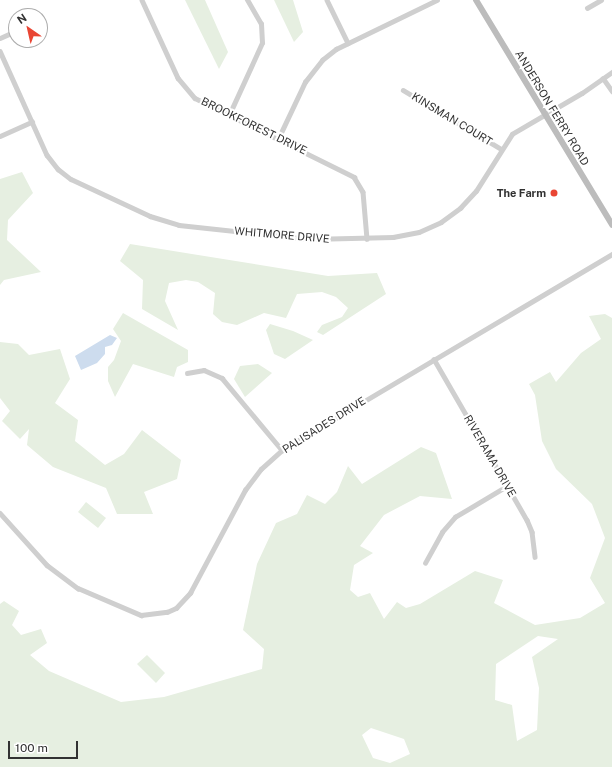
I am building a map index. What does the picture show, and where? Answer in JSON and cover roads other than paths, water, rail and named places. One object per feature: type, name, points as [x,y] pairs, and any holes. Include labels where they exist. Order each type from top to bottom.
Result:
[{"type":"street","name":"BROOKFOREST DRIVE","points":[[142,0],[183,86],[195,98],[345,170],[357,180],[365,199],[367,239]]},
{"type":"street","points":[[229,115],[262,43],[261,24],[247,0]]},
{"type":"street","points":[[327,0],[348,44]]},
{"type":"street","points":[[278,139],[308,77],[325,57],[437,0]]},
{"type":"street","name":"ANDERSON FERRY ROAD","points":[[476,0],[544,115],[612,225]]},
{"type":"street","points":[[588,8],[601,0]]},
{"type":"street","name":"WHITMORE DRIVE","points":[[0,51],[47,155],[65,175],[164,221],[194,227],[309,239],[367,239],[393,237],[419,232],[452,215],[476,191],[512,134],[612,72]]},
{"type":"street","points":[[603,78],[612,91]]},
{"type":"street","name":"KINSMAN COURT","points":[[403,90],[502,149]]},
{"type":"street","points":[[0,136],[32,122]]},
{"type":"street","name":"PALISADES DRIVE","points":[[0,513],[47,565],[78,588],[133,612],[148,615],[161,614],[176,608],[190,593],[245,490],[261,469],[282,450],[612,255]]},
{"type":"street","name":"RIVERAMA DRIVE","points":[[434,359],[530,525],[535,557]]},
{"type":"street","points":[[187,373],[204,370],[222,378],[282,450]]},
{"type":"street","points":[[425,563],[442,532],[455,517],[507,486]]},
{"type":"water","points":[[110,335],[117,338],[112,345],[105,347],[105,354],[97,363],[81,370],[75,356]]},
{"type":"place","name":"The Farm","points":[[554,193]]}]
